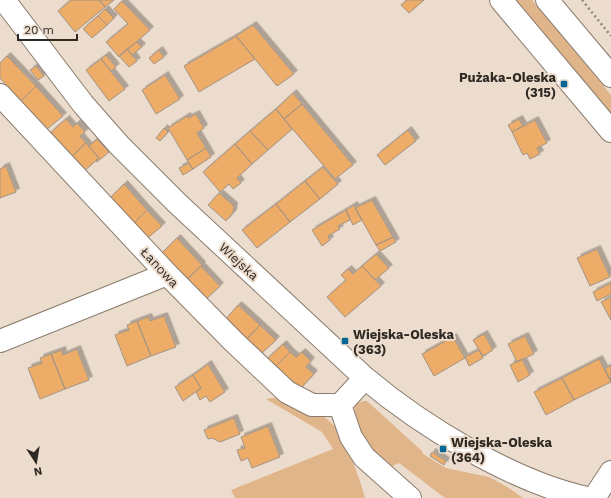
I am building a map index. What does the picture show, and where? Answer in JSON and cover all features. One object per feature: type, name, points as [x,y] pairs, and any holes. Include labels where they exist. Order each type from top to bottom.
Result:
[{"type":"street","name":"Wiejska","points":[[4,0],[82,104],[119,145],[198,222],[365,378],[392,400],[480,455],[554,489],[587,498]]},
{"type":"street","points":[[501,0],[611,131]]},
{"type":"street","points":[[547,0],[611,76]]},
{"type":"street","name":"Łanowa","points":[[0,95],[167,274],[234,342],[287,392],[312,405],[340,405]]},
{"type":"street","points":[[0,341],[167,274]]},
{"type":"street","points":[[365,378],[340,405],[351,437],[364,457],[410,498]]},
{"type":"street","name":"Wiejska","points":[[517,472],[541,498]]},
{"type":"street","points":[[594,498],[611,472]]},
{"type":"path","points":[[582,0],[611,36]]},
{"type":"shaded area","points":[[513,0],[532,0],[611,95],[611,117]]},
{"type":"shaded area","points":[[272,398],[298,403],[323,416],[335,427],[357,472],[365,498],[235,498],[231,490],[333,449],[322,432],[266,399]]},
{"type":"shaded area","points":[[367,401],[422,451],[423,454],[446,468],[489,477],[523,498],[445,498],[399,463],[386,469],[368,447],[356,423],[355,404]]},
{"type":"building","points":[[71,0],[99,0],[105,7],[75,32],[58,11]]},
{"type":"building","points":[[99,0],[114,0],[105,7]]},
{"type":"building","points":[[407,0],[424,0],[409,13],[401,5]]},
{"type":"building","points":[[122,1],[150,30],[119,57],[106,42],[128,24],[114,9]]},
{"type":"building","points":[[105,9],[114,18],[107,25],[98,16]]},
{"type":"building","points":[[98,16],[107,25],[92,38],[83,29]]},
{"type":"building","points":[[253,25],[294,74],[277,86],[236,36]]},
{"type":"building","points":[[236,36],[255,59],[199,92],[184,66]]},
{"type":"building","points":[[137,42],[142,47],[132,55],[127,49]]},
{"type":"building","points":[[127,49],[137,61],[129,67],[119,56]]},
{"type":"building","points":[[159,50],[164,57],[154,64],[149,58]]},
{"type":"building","points":[[106,55],[116,67],[111,71],[101,59]]},
{"type":"building","points":[[7,56],[36,86],[21,101],[0,78],[0,63]]},
{"type":"building","points":[[101,59],[125,89],[109,101],[86,70]]},
{"type":"building","points":[[36,66],[44,76],[38,80],[30,70]]},
{"type":"building","points":[[165,75],[180,99],[156,114],[142,90]]},
{"type":"building","points":[[36,86],[63,116],[47,129],[21,101]]},
{"type":"building","points":[[293,93],[302,104],[284,119],[276,109]]},
{"type":"building","points":[[302,104],[353,165],[335,179],[284,119]]},
{"type":"building","points":[[276,109],[292,129],[268,150],[250,131]]},
{"type":"building","points":[[196,114],[204,128],[197,133],[206,148],[187,160],[168,128],[187,116],[188,118]]},
{"type":"building","points":[[66,119],[73,127],[77,123],[85,132],[80,136],[86,143],[71,157],[51,132]]},
{"type":"building","points":[[519,119],[523,126],[512,132],[508,125]]},
{"type":"building","points":[[535,120],[547,143],[537,148],[540,154],[530,159],[527,153],[523,155],[512,132]]},
{"type":"building","points":[[164,128],[168,132],[160,141],[156,138]]},
{"type":"building","points":[[408,130],[416,141],[385,165],[377,155]]},
{"type":"building","points":[[250,131],[268,150],[252,164],[235,144]]},
{"type":"building","points":[[97,139],[109,152],[97,162],[96,160],[99,158],[89,146]]},
{"type":"building","points":[[86,143],[99,158],[83,172],[71,157]]},
{"type":"building","points":[[235,144],[252,164],[237,178],[241,183],[233,189],[229,184],[220,192],[203,172]]},
{"type":"building","points":[[206,148],[211,157],[193,169],[187,160]]},
{"type":"building","points":[[189,163],[193,169],[183,175],[179,168]]},
{"type":"building","points":[[6,166],[16,192],[0,198],[0,169]]},
{"type":"building","points":[[323,167],[338,184],[320,199],[305,181]]},
{"type":"building","points":[[305,181],[320,199],[290,222],[276,204]]},
{"type":"building","points":[[124,184],[147,210],[132,225],[109,199]]},
{"type":"building","points":[[219,193],[234,206],[233,213],[226,221],[208,205]]},
{"type":"building","points":[[372,200],[393,237],[376,245],[355,208]]},
{"type":"building","points":[[276,204],[290,222],[257,248],[242,230]]},
{"type":"building","points":[[354,205],[362,220],[353,225],[346,210]]},
{"type":"building","points":[[147,210],[162,226],[145,240],[132,225]]},
{"type":"building","points":[[346,210],[350,220],[338,226],[340,229],[328,236],[330,240],[322,246],[312,230]]},
{"type":"building","points":[[393,237],[396,242],[380,251],[376,245]]},
{"type":"building","points":[[177,238],[202,265],[185,281],[159,256]]},
{"type":"building","points":[[597,249],[610,277],[590,286],[577,258]]},
{"type":"building","points":[[376,254],[389,268],[375,280],[362,266]]},
{"type":"building","points":[[201,266],[220,286],[204,301],[185,281]]},
{"type":"building","points":[[362,266],[381,286],[345,317],[327,297],[346,280],[341,275],[348,269],[353,274]]},
{"type":"building","points":[[611,283],[611,294],[597,301],[593,292]]},
{"type":"building","points":[[611,297],[611,320],[601,302]]},
{"type":"building","points":[[238,305],[260,325],[246,340],[225,320]]},
{"type":"building","points":[[164,316],[176,347],[151,356],[137,321],[148,317],[150,321]]},
{"type":"building","points":[[137,321],[151,356],[127,366],[115,335],[129,330],[127,325]]},
{"type":"building","points":[[260,325],[276,340],[261,354],[246,340]]},
{"type":"building","points":[[484,334],[493,350],[483,356],[473,340]]},
{"type":"building","points":[[525,336],[534,354],[517,362],[508,344]]},
{"type":"building","points":[[453,337],[465,358],[434,376],[422,354]]},
{"type":"building","points":[[283,344],[290,352],[275,367],[267,359]]},
{"type":"building","points":[[77,349],[89,380],[65,389],[51,354],[62,350],[63,355]]},
{"type":"building","points":[[479,350],[483,358],[469,366],[465,357]]},
{"type":"building","points":[[290,352],[296,357],[302,352],[311,361],[306,367],[314,374],[299,390],[275,367]]},
{"type":"building","points":[[51,354],[65,389],[40,399],[28,368],[42,363],[40,358]]},
{"type":"building","points":[[522,359],[530,375],[518,382],[510,365]]},
{"type":"building","points":[[599,359],[611,382],[574,400],[562,378]]},
{"type":"building","points":[[208,364],[225,392],[210,402],[206,396],[200,400],[196,392],[201,388],[193,375]]},
{"type":"building","points":[[611,365],[611,381],[605,369]]},
{"type":"building","points":[[193,375],[201,388],[183,401],[175,387]]},
{"type":"building","points":[[562,378],[574,400],[546,415],[534,392]]},
{"type":"building","points":[[234,418],[240,434],[220,442],[212,438],[208,439],[204,430]]},
{"type":"building","points":[[268,426],[280,457],[252,468],[248,458],[241,461],[237,450],[245,448],[241,437]]},
{"type":"building","points":[[432,452],[446,461],[444,465],[430,456]]},
{"type":"place","name":"Pużaka-Oleska (315)","points":[[564,84]]},
{"type":"place","name":"Wiejska-Oleska (363)","points":[[345,341]]},
{"type":"place","name":"Wiejska-Oleska (364)","points":[[443,449]]}]
